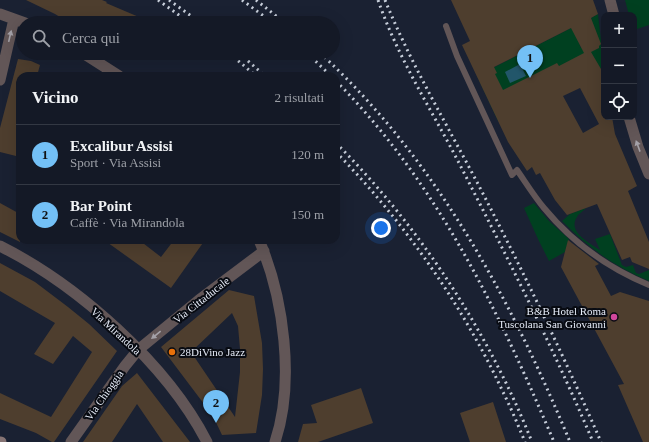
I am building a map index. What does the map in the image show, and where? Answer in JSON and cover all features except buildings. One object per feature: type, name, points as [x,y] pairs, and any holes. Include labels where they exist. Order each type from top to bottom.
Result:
[{"type":"street","points":[[610,0],[613,12]]},
{"type":"street","points":[[0,14],[16,20]]},
{"type":"street","points":[[0,80],[16,30]]},
{"type":"street","points":[[94,60],[113,72]]},
{"type":"street","points":[[630,120],[636,143],[649,172]]},
{"type":"street","points":[[261,244],[279,303],[283,339],[285,393],[283,412],[277,437]]},
{"type":"street","name":"Via Mirandola","points":[[0,246],[30,262],[60,283],[97,312],[138,350],[162,376],[186,408],[207,442]]},
{"type":"street","name":"Via Cittaducale","points":[[138,350],[199,300],[264,251]]},
{"type":"street","name":"Via Chioggia","points":[[71,442],[138,350]]},
{"type":"lane","points":[[446,26],[512,176],[517,170],[536,199],[552,217],[587,250],[618,270],[649,285]]},
{"type":"green space","points":[[625,0],[649,0],[649,25],[637,29],[637,12],[628,12]]},
{"type":"green space","points":[[598,14],[601,40],[601,69],[498,121],[477,76],[573,27],[581,48],[588,45],[591,51],[599,48],[591,18]]},
{"type":"green space","points":[[534,203],[549,221],[569,239],[565,252],[549,261],[524,208]]},
{"type":"green space","points":[[586,208],[578,216],[575,222],[577,232],[600,250],[595,239],[610,234],[622,265],[626,267],[633,265],[636,273],[639,274],[649,270],[649,281],[602,256],[562,221],[570,214]]},
{"type":"water","points":[[520,64],[526,76],[510,83],[505,72]]},
{"type":"railway","points":[[158,0],[180,16]]},
{"type":"railway","points":[[169,0],[191,16]]},
{"type":"railway","points":[[242,0],[264,16]]},
{"type":"railway","points":[[256,0],[276,16]]},
{"type":"railway","points":[[378,0],[405,63],[459,163],[529,301],[593,442]]},
{"type":"railway","points":[[385,0],[417,70],[478,184],[526,280],[557,344],[601,442]]},
{"type":"railway","points":[[237,60],[251,72]]},
{"type":"railway","points":[[247,60],[260,72]]},
{"type":"railway","points":[[314,60],[327,72]]},
{"type":"railway","points":[[327,60],[339,72]]},
{"type":"railway","points":[[340,73],[361,94],[399,138],[434,185],[466,233],[522,336],[570,442]]},
{"type":"railway","points":[[340,85],[372,121],[405,162],[435,206],[462,251],[511,344],[554,442]]},
{"type":"railway","points":[[340,147],[367,175],[396,210],[449,282],[495,360],[532,442]]},
{"type":"railway","points":[[340,156],[385,207],[430,265],[469,327],[487,359],[509,404],[525,442]]},
{"type":"place","name":"Excalibur Assisi","points":[[530,78]]},
{"type":"place","name":"B&B Hotel Roma Tuscolana San Giovanni","points":[[614,317]]},
{"type":"place","name":"28DiVino Jazz","points":[[172,352]]},
{"type":"place","name":"Bar Point","points":[[216,423]]}]
